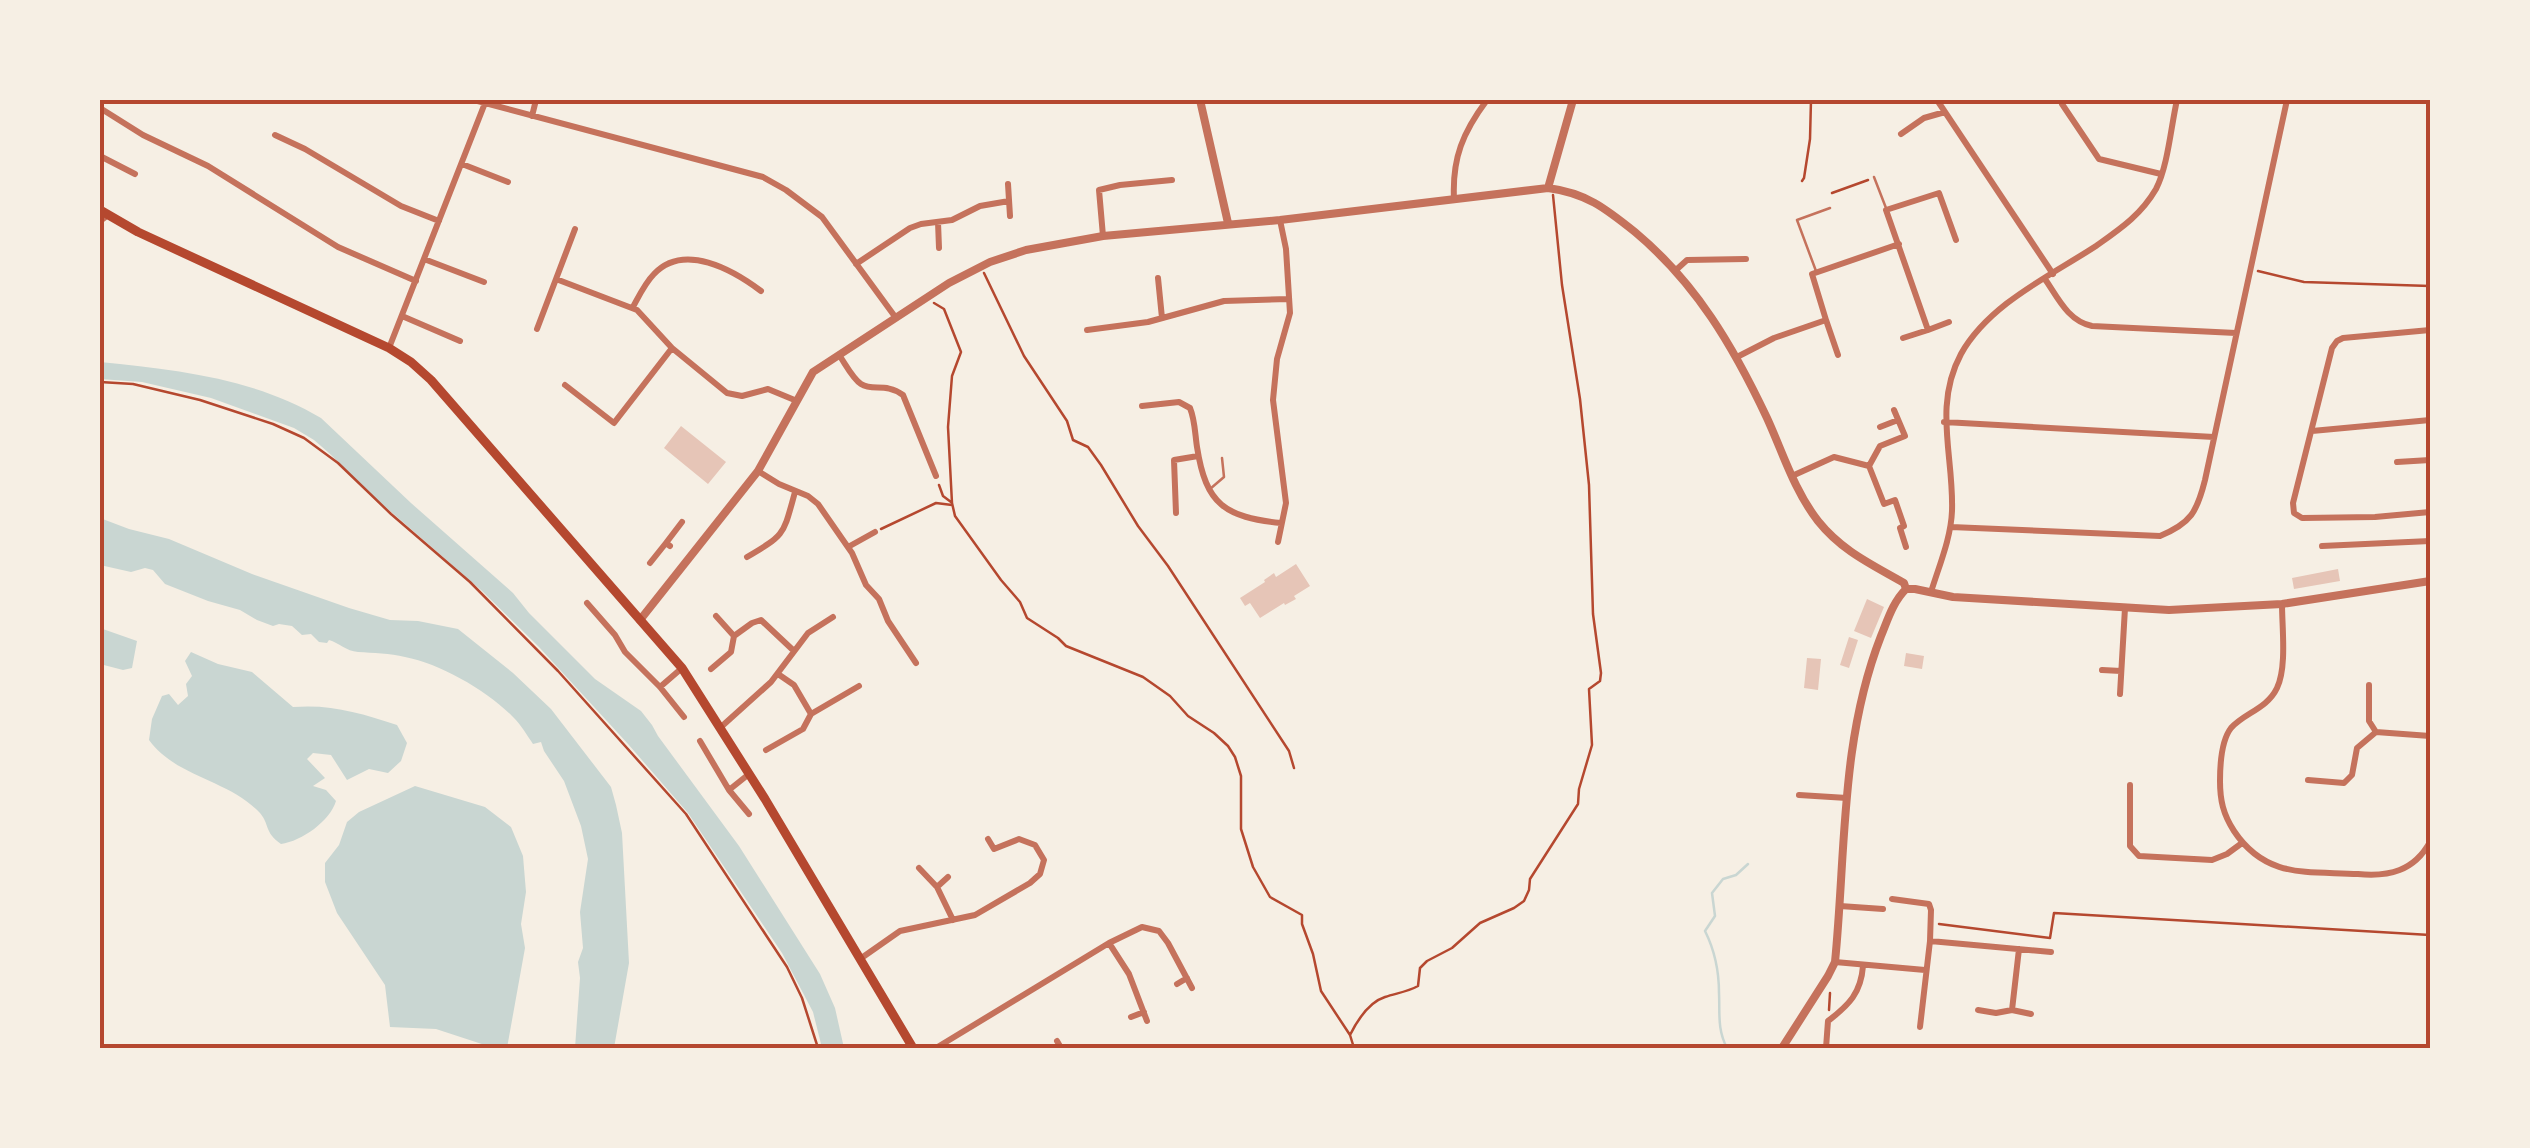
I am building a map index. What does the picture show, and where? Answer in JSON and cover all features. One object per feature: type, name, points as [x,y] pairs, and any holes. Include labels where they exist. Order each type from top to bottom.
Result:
[{"type":"main road","points":[[103,216],[389,348],[431,380],[682,668],[912,1048]]},
{"type":"street","points":[[474,100],[763,177],[822,217],[896,318]]},
{"type":"street","points":[[532,116],[536,100]]},
{"type":"street","points":[[1200,100],[1228,223]]},
{"type":"street","points":[[1454,199],[1458,149],[1487,100]]},
{"type":"street","points":[[1550,188],[1573,100]]},
{"type":"street","points":[[1937,100],[2054,274]]},
{"type":"street","points":[[1931,592],[1951,527],[1944,422],[1950,381],[1960,357],[1973,335],[2006,304],[2138,215],[2162,174],[2176,100]]},
{"type":"street","points":[[1951,527],[2160,536],[2178,528],[2196,511],[2286,100]]},
{"type":"street","points":[[389,348],[486,104]]},
{"type":"street","points":[[2062,104],[2099,159],[2162,174]]},
{"type":"street","points":[[100,108],[142,135],[208,166],[338,247],[416,281]]},
{"type":"street","points":[[1901,134],[1924,118],[1945,112]]},
{"type":"street","points":[[275,135],[401,206],[439,221]]},
{"type":"street","points":[[100,156],[136,174]]},
{"type":"street","points":[[462,164],[508,182]]},
{"type":"street","points":[[1103,236],[1099,190],[1120,184],[1172,180]]},
{"type":"street","points":[[1008,184],[1010,216]]},
{"type":"street","points":[[640,620],[684,556],[758,471],[813,372],[981,266],[1026,250],[1103,236],[1550,188],[1594,202],[1659,252],[1687,282],[1737,357],[1815,517],[1853,556],[1904,583],[1906,589]]},
{"type":"street","points":[[1928,330],[1886,210],[1939,193],[1956,240]]},
{"type":"street","points":[[856,264],[910,228],[962,217],[980,206],[1009,202]]},
{"type":"street","points":[[1278,542],[1286,502],[1273,400],[1277,360],[1290,312],[1280,220]]},
{"type":"street","points":[[938,222],[939,248]]},
{"type":"street","points":[[537,329],[575,229]]},
{"type":"street","points":[[1838,356],[1812,274],[1899,244]]},
{"type":"street","points":[[424,258],[484,282]]},
{"type":"street","points":[[1676,270],[1687,260],[1746,258]]},
{"type":"street","points":[[632,307],[655,273],[678,260],[693,259],[739,274],[761,291]]},
{"type":"street","points":[[1158,278],[1162,318]]},
{"type":"street","points":[[556,279],[632,307],[672,348],[727,393],[742,396],[768,390],[796,401]]},
{"type":"street","points":[[2044,279],[2081,324],[2236,334]]},
{"type":"street","points":[[1086,330],[1162,318],[1224,302],[1288,299]]},
{"type":"street","points":[[402,316],[460,341]]},
{"type":"street","points":[[1737,357],[1774,338],[1826,320]]},
{"type":"street","points":[[1903,338],[1950,322]]},
{"type":"street","points":[[2430,330],[2337,340],[2293,504],[2294,513],[2302,518],[2430,512]]},
{"type":"street","points":[[565,385],[614,423],[672,348]]},
{"type":"street","points":[[839,355],[858,382],[894,388],[902,395],[936,476]]},
{"type":"street","points":[[1142,406],[1179,402],[1190,408],[1202,478],[1208,490],[1232,512],[1250,520],[1282,523]]},
{"type":"street","points":[[1869,466],[1880,446],[1905,436],[1894,410]]},
{"type":"street","points":[[1880,427],[1898,420]]},
{"type":"street","points":[[2312,431],[2430,420]]},
{"type":"street","points":[[1944,422],[2214,437]]},
{"type":"street","points":[[1176,513],[1174,460],[1198,456]]},
{"type":"street","points":[[1792,476],[1834,456],[1869,466]]},
{"type":"street","points":[[2398,462],[2430,460]]},
{"type":"street","points":[[1869,466],[1884,504],[1896,500],[1906,547]]},
{"type":"street","points":[[758,471],[818,504],[848,546],[866,585],[879,599],[888,621],[916,663]]},
{"type":"street","points":[[747,556],[778,539],[795,492]]},
{"type":"street","points":[[650,562],[682,522]]},
{"type":"street","points":[[848,546],[875,532]]},
{"type":"street","points":[[2322,546],[2430,541]]},
{"type":"street","points":[[1906,589],[1953,596],[2188,610],[2282,604],[2430,581]]},
{"type":"street","points":[[1782,1048],[1834,962],[1852,740],[1863,688],[1891,610],[1906,589]]},
{"type":"street","points":[[587,603],[684,717]]},
{"type":"street","points":[[2282,604],[2282,671],[2277,689],[2266,704],[2231,728],[2224,748],[2220,802],[2230,824],[2242,843],[2266,863],[2288,870],[2383,876],[2428,853],[2430,842]]},
{"type":"street","points":[[2120,694],[2125,608]]},
{"type":"street","points":[[716,616],[734,636]]},
{"type":"street","points":[[721,727],[778,674],[808,634],[833,618]]},
{"type":"street","points":[[710,668],[732,652],[734,636],[761,620],[794,651]]},
{"type":"street","points":[[660,687],[682,668]]},
{"type":"street","points":[[2102,670],[2121,671]]},
{"type":"street","points":[[778,674],[794,685],[811,714]]},
{"type":"street","points":[[2369,685],[2369,721],[2376,732]]},
{"type":"street","points":[[766,750],[803,729],[811,714],[859,686]]},
{"type":"street","points":[[2308,780],[2344,783],[2352,775],[2357,748],[2376,732],[2430,736]]},
{"type":"street","points":[[700,741],[729,790],[749,814]]},
{"type":"street","points":[[729,790],[749,774]]},
{"type":"street","points":[[2130,785],[2130,846],[2140,856],[2212,860],[2242,843]]},
{"type":"street","points":[[1799,794],[1847,798]]},
{"type":"street","points":[[860,959],[900,931],[975,916],[1040,874],[1044,860],[1036,844],[1019,839],[994,849],[988,839]]},
{"type":"street","points":[[919,868],[937,887],[953,920]]},
{"type":"street","points":[[937,887],[948,877]]},
{"type":"street","points":[[1892,900],[1929,904],[1931,910],[1920,1027]]},
{"type":"street","points":[[1840,906],[1883,910]]},
{"type":"street","points":[[936,1048],[1142,927],[1159,931],[1192,988]]},
{"type":"street","points":[[1930,941],[2052,952]]},
{"type":"street","points":[[1109,944],[1129,974],[1147,1021]]},
{"type":"street","points":[[2012,1010],[2019,949]]},
{"type":"street","points":[[1834,962],[1925,970]]},
{"type":"street","points":[[1826,1048],[1828,1020],[1857,994],[1863,966]]},
{"type":"street","points":[[1177,984],[1187,978]]},
{"type":"street","points":[[1978,1010],[2031,1014]]},
{"type":"street","points":[[1131,1017],[1144,1012]]},
{"type":"lane","points":[[1874,177],[1886,210]]},
{"type":"lane","points":[[1817,273],[1798,220],[1830,208]]},
{"type":"lane","points":[[1208,490],[1224,477],[1222,458]]},
{"type":"path","points":[[1802,181],[1810,139],[1811,100]]},
{"type":"path","points":[[1832,193],[1874,177]]},
{"type":"path","points":[[1350,1036],[1380,998],[1418,986],[1420,968],[1427,961],[1452,948],[1480,922],[1524,900],[1530,879],[1578,804],[1592,745],[1588,696],[1589,689],[1600,681],[1601,673],[1593,614],[1588,486],[1580,399],[1550,188]]},
{"type":"path","points":[[981,266],[1024,356],[1067,421],[1073,440],[1088,448],[1101,465],[1289,750],[1294,768]]},
{"type":"path","points":[[2250,270],[2304,282],[2430,286]]},
{"type":"path","points":[[928,298],[944,310],[961,352],[952,376],[948,426],[956,516],[1020,602],[1027,618],[1066,646],[1143,677],[1228,746],[1241,776],[1242,829],[1253,867],[1270,896],[1302,915],[1321,991],[1354,1048]]},
{"type":"path","points":[[100,382],[133,384],[200,400],[304,438],[470,582],[558,672],[686,814],[787,967],[818,1048]]},
{"type":"path","points":[[936,476],[943,496],[952,504]]},
{"type":"path","points":[[875,532],[936,503],[952,504]]},
{"type":"path","points":[[1930,923],[2050,938],[2054,913],[2430,935]]},
{"type":"path","points":[[1828,976],[1828,1020]]},
{"type":"shaded area","points":[[100,362],[242,385],[269,393],[321,418],[513,593],[595,679],[641,711],[739,846],[820,974],[835,1008],[844,1048],[822,1048],[813,1012],[782,953],[688,813],[539,647],[481,590],[314,440],[294,428],[211,398],[142,382],[100,379]]},
{"type":"shaded area","points":[[100,518],[169,539],[349,608],[390,620],[458,629],[551,709],[611,787],[622,833],[629,963],[614,1048],[575,1048],[578,962],[583,948],[580,912],[588,859],[581,826],[564,781],[541,742],[533,744],[517,721],[491,698],[434,666],[399,656],[354,651],[329,640],[319,642],[292,626],[273,626],[165,584],[153,570],[131,572],[100,565]]},
{"type":"shaded area","points":[[100,628],[137,641],[132,668],[123,670],[100,664]]},
{"type":"shaded area","points":[[191,652],[252,672],[293,707],[333,708],[397,725],[407,743],[401,761],[388,773],[369,769],[347,780],[331,755],[313,753],[307,759],[325,778],[313,786],[326,790],[336,801],[314,829],[281,844],[260,813],[247,802],[174,763],[149,740],[152,719],[162,696],[169,694],[178,705],[188,696],[186,684],[192,676],[185,661]]},
{"type":"shaded area","points":[[415,786],[485,807],[511,827],[523,856],[526,892],[521,924],[525,948],[507,1048],[494,1048],[436,1029],[390,1027],[385,985],[337,913],[325,882],[325,863],[339,845],[347,822],[359,812]]},
{"type":"building","points":[[681,426],[726,462],[708,484],[664,448]]},
{"type":"building","points":[[1296,564],[1310,586],[1294,596],[1296,599],[1260,618],[1250,603],[1245,606],[1240,598],[1274,573],[1276,577]]},
{"type":"building","points":[[2338,569],[2340,581],[2294,589],[2292,578]]},
{"type":"building","points":[[1867,599],[1884,607],[1871,638],[1854,631]]},
{"type":"building","points":[[1849,637],[1858,640],[1849,668],[1840,665]]},
{"type":"building","points":[[1906,653],[1924,656],[1922,669],[1904,666]]},
{"type":"building","points":[[1807,658],[1821,659],[1818,690],[1804,688]]},
{"type":"waterway","points":[[1727,1048],[1720,1028],[1717,969],[1705,931],[1715,916],[1712,893],[1723,879],[1736,875],[1748,864]]}]
